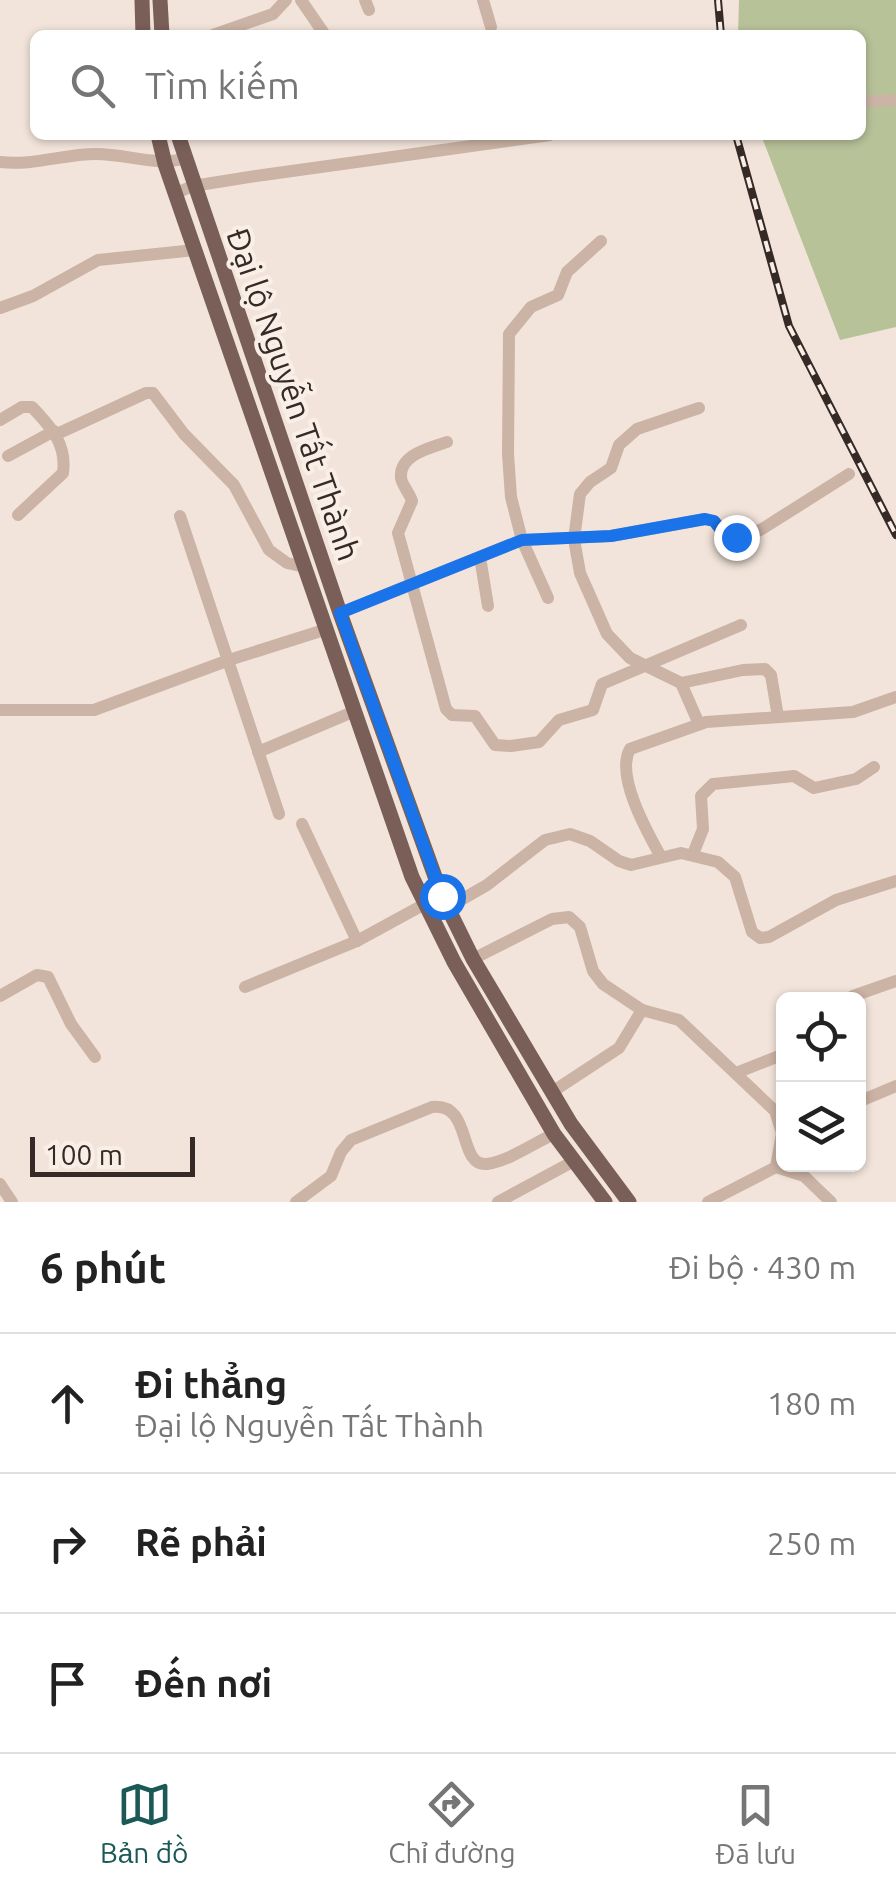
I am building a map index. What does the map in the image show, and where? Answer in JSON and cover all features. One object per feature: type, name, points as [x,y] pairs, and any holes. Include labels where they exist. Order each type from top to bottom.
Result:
[{"type":"main road","points":[[142,0],[143,30]]},
{"type":"main road","points":[[160,0],[162,30]]},
{"type":"main road","name":"Đại lộ Nguyễn Tất Thành","points":[[159,140],[423,905],[554,1134],[604,1202]]},
{"type":"main road","name":"Đại lộ Nguyễn Tất Thành","points":[[179,140],[342,619],[444,902],[472,959],[570,1124],[629,1202]]},
{"type":"main road","points":[[327,629],[342,619]]},
{"type":"main road","points":[[423,905],[444,902]]},
{"type":"street","points":[[227,30],[273,14],[286,0]]},
{"type":"street","points":[[301,0],[322,30]]},
{"type":"street","points":[[483,0],[490,27]]},
{"type":"street","points":[[866,102],[896,100]]},
{"type":"street","points":[[176,193],[193,186],[515,140]]},
{"type":"street","points":[[0,162],[28,163],[96,154],[165,164],[184,159]]},
{"type":"street","points":[[548,598],[522,540],[511,497],[509,334],[531,307],[558,295],[567,272],[602,241]]},
{"type":"street","points":[[0,308],[33,296],[98,260],[195,250]]},
{"type":"street","points":[[8,456],[146,392],[153,393],[184,434],[234,485],[269,550],[287,564],[305,567]]},
{"type":"street","points":[[0,420],[29,406],[55,432],[64,458],[63,473],[18,516]]},
{"type":"street","points":[[699,408],[636,429],[619,445],[610,468],[580,494],[574,539],[580,572],[607,634],[622,652],[681,683],[765,669],[771,675],[778,717]]},
{"type":"street","points":[[447,442],[414,455],[402,472],[412,502],[398,533],[448,713],[475,716],[492,742],[501,747],[538,742],[560,720],[593,710],[602,684],[741,625]]},
{"type":"street","points":[[342,619],[411,584],[522,540],[611,536],[705,519],[714,521],[725,535],[747,536],[849,474]]},
{"type":"street","points":[[180,516],[279,814]]},
{"type":"street","points":[[480,556],[488,606]]},
{"type":"street","points":[[0,710],[94,710],[327,629]]},
{"type":"street","points":[[681,683],[698,724]]},
{"type":"street","points":[[661,856],[636,806],[626,754],[630,748],[698,724],[853,712],[896,697]]},
{"type":"street","points":[[258,752],[355,711]]},
{"type":"street","points":[[693,854],[703,828],[701,796],[712,784],[794,776],[814,788],[863,776],[874,767]]},
{"type":"street","points":[[302,824],[357,941]]},
{"type":"street","points":[[444,902],[487,885],[552,836],[580,836],[630,865],[661,856],[693,854],[718,862],[731,871],[752,932],[760,938],[836,900],[896,881]]},
{"type":"street","points":[[245,987],[357,941],[423,905]]},
{"type":"street","points":[[472,959],[552,919],[569,918],[580,927],[593,971],[603,984],[642,1010],[680,1020],[776,1115]]},
{"type":"street","points":[[0,996],[37,975],[48,977],[70,1024],[96,1057]]},
{"type":"street","points":[[865,992],[896,982]]},
{"type":"street","points":[[552,1092],[619,1048],[642,1010]]},
{"type":"street","points":[[736,1073],[776,1057]]},
{"type":"street","points":[[866,1099],[896,1086]]},
{"type":"street","points":[[296,1202],[331,1176],[351,1140],[432,1107],[443,1106],[453,1112],[473,1159],[482,1164],[554,1134]]},
{"type":"street","points":[[498,1202],[574,1160]]},
{"type":"street","points":[[708,1202],[776,1167]]},
{"type":"street","points":[[792,1172],[804,1176],[830,1202]]},
{"type":"street","points":[[0,1184],[12,1202]]},
{"type":"green space","points":[[739,0],[896,0],[896,327],[840,340],[763,140],[866,140],[866,30],[738,30]]},
{"type":"railway","points":[[718,0],[721,30]]},
{"type":"railway","points":[[737,140],[789,326],[896,535]]},
{"type":"route","points":[[442,896],[340,613],[522,540],[611,536],[705,519],[714,521],[725,535],[736,537]]}]
